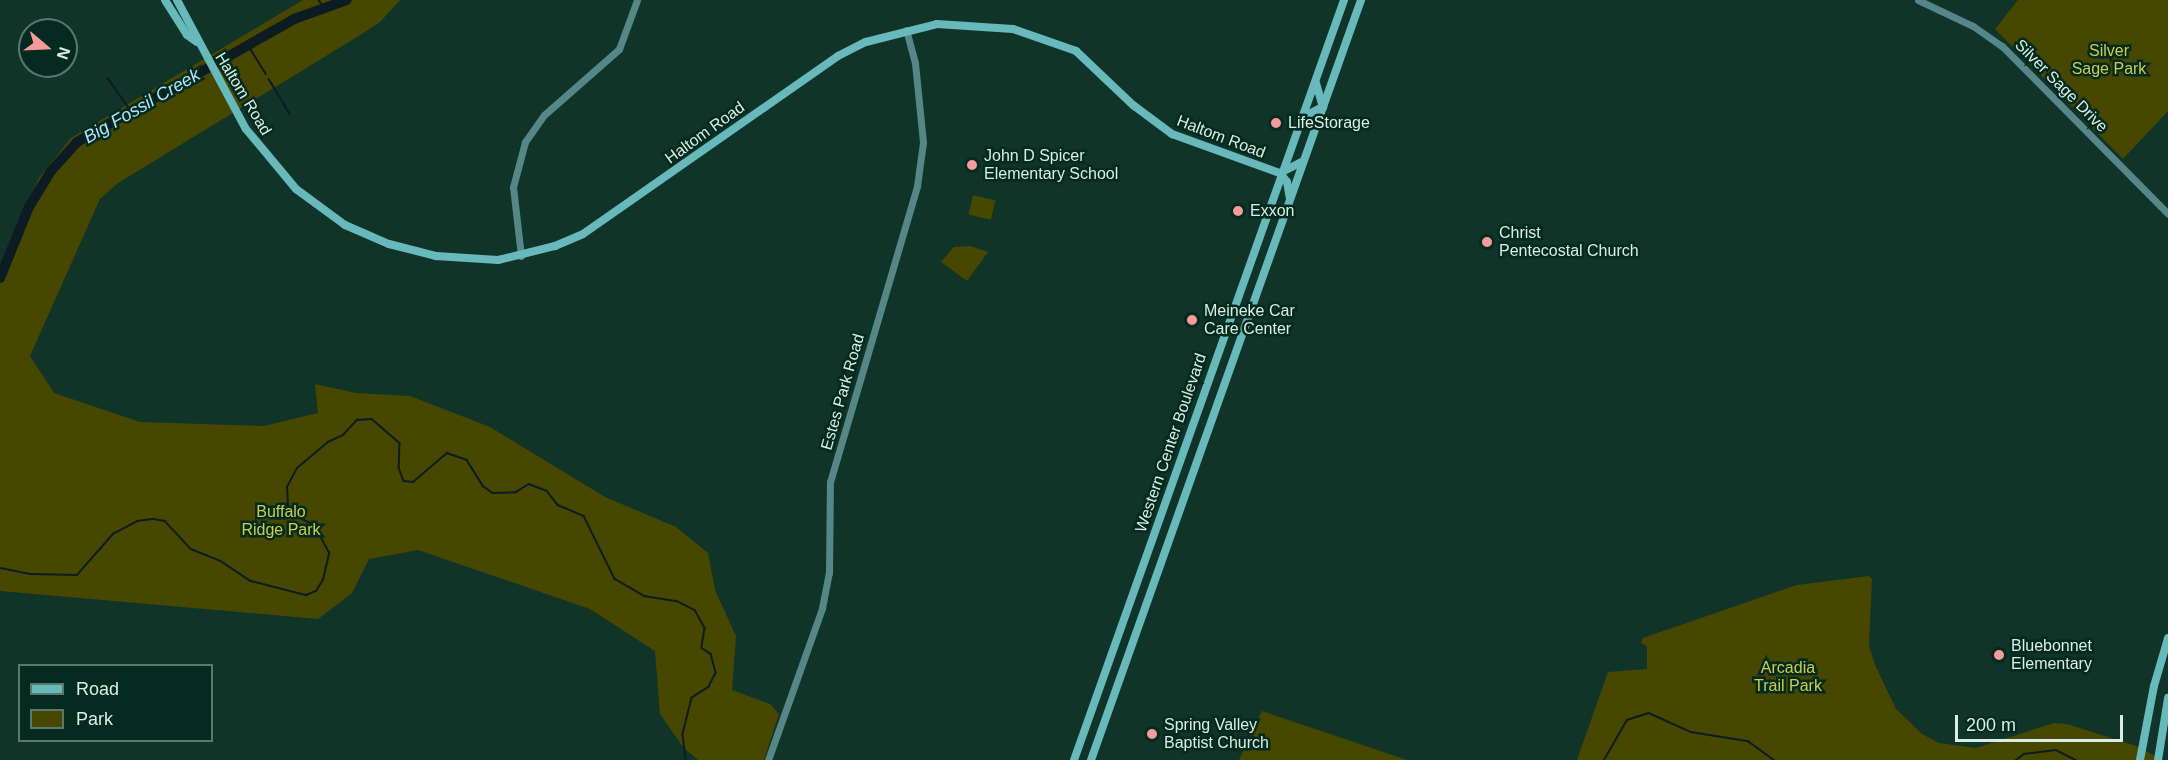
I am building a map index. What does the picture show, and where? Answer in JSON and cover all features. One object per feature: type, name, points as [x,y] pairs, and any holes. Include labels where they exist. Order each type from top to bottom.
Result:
[{"type":"main road","name":"Haltom Road","points":[[165,0],[187,35],[197,42]]},
{"type":"main road","name":"Haltom Road","points":[[177,0],[195,30],[197,42],[255,142],[282,174],[345,225],[389,244],[436,256],[498,260],[521,255],[583,234],[838,56],[906,30],[973,24],[1046,37],[1088,59],[1133,105],[1172,134],[1280,173]]},
{"type":"main road","name":"Western Center Boulevard","points":[[1074,760],[1280,173],[1344,0]]},
{"type":"main road","name":"Western Center Boulevard","points":[[1092,760],[1361,0]]},
{"type":"main road","points":[[1301,118],[1323,107],[1315,78]]},
{"type":"main road","points":[[1290,199],[1287,182],[1280,173],[1304,161]]},
{"type":"main road","points":[[2140,760],[2154,686],[2168,638]]},
{"type":"main road","points":[[2158,760],[2168,698]]},
{"type":"street","points":[[521,255],[513,187],[525,142],[548,110],[619,50],[637,0]]},
{"type":"street","name":"Silver Sage Drive","points":[[1918,0],[1973,26],[2002,46],[2168,214]]},
{"type":"street","name":"Estes Park Road","points":[[768,760],[822,608],[829,573],[830,482],[918,186],[924,142],[915,63],[906,30]]},
{"type":"green space","name":"Buffalo Ridge Park","points":[[303,0],[400,0],[380,22],[118,183],[100,199],[30,356],[54,393],[140,422],[264,426],[318,413],[315,384],[356,393],[410,396],[490,427],[605,497],[676,527],[708,553],[715,590],[736,636],[732,690],[770,704],[779,714],[764,760],[698,760],[683,747],[660,714],[655,651],[590,609],[418,550],[369,559],[352,593],[318,619],[0,591],[0,267],[39,178],[71,138]]},
{"type":"green space","name":"Silver Sage Park","points":[[2018,0],[2168,0],[2168,111],[2123,159],[1995,29]]},
{"type":"green space","points":[[973,195],[995,200],[991,220],[969,214]]},
{"type":"green space","points":[[970,246],[988,252],[967,281],[941,262],[954,247]]},
{"type":"green space","name":"Arcadia Trail Park","points":[[1869,576],[1872,579],[1869,646],[1875,665],[1896,709],[1922,734],[1939,743],[1976,748],[2054,723],[2067,724],[2136,746],[2163,760],[1577,760],[1608,672],[1647,669],[1647,646],[1641,643],[1643,638],[1797,585]]},
{"type":"green space","points":[[1262,711],[1407,760],[1239,760]]},
{"type":"waterway","name":"Big Fossil Creek","points":[[319,0],[325,10]]},
{"type":"waterway","name":"Big Fossil Creek","points":[[0,278],[29,207],[51,171],[77,142],[294,19],[347,0]]},
{"type":"waterway","points":[[248,45],[266,74]]},
{"type":"waterway","points":[[108,78],[131,111]]},
{"type":"waterway","points":[[269,79],[290,114]]},
{"type":"waterway","points":[[0,568],[31,574],[77,575],[113,534],[137,521],[154,519],[165,521],[191,549],[221,561],[251,581],[306,595],[316,591],[323,580],[329,553],[314,525],[293,515],[288,506],[287,487],[297,468],[328,442],[343,435],[357,420],[372,419],[400,443],[399,468],[404,481],[413,482],[447,453],[467,460],[483,486],[493,493],[516,492],[529,484],[547,491],[558,505],[584,516],[615,579],[644,596],[677,601],[695,610],[705,628],[702,648],[711,654],[716,673],[709,687],[692,698],[683,735],[686,760]]},
{"type":"waterway","points":[[1604,760],[1627,720],[1649,713],[1691,732],[1748,741],[1774,760]]},
{"type":"waterway","points":[[2016,760],[2024,754],[2056,750],[2076,760]]},
{"type":"place","name":"LifeStorage","points":[[1276,123]]},
{"type":"place","name":"John D Spicer Elementary School","points":[[972,165]]},
{"type":"place","name":"Exxon","points":[[1238,211]]},
{"type":"place","name":"Christ Pentecostal Church","points":[[1487,242]]},
{"type":"place","name":"Meineke Car Care Center","points":[[1192,320]]},
{"type":"place","name":"Bluebonnet Elementary","points":[[1999,655]]},
{"type":"place","name":"Spring Valley Baptist Church","points":[[1152,734]]}]
